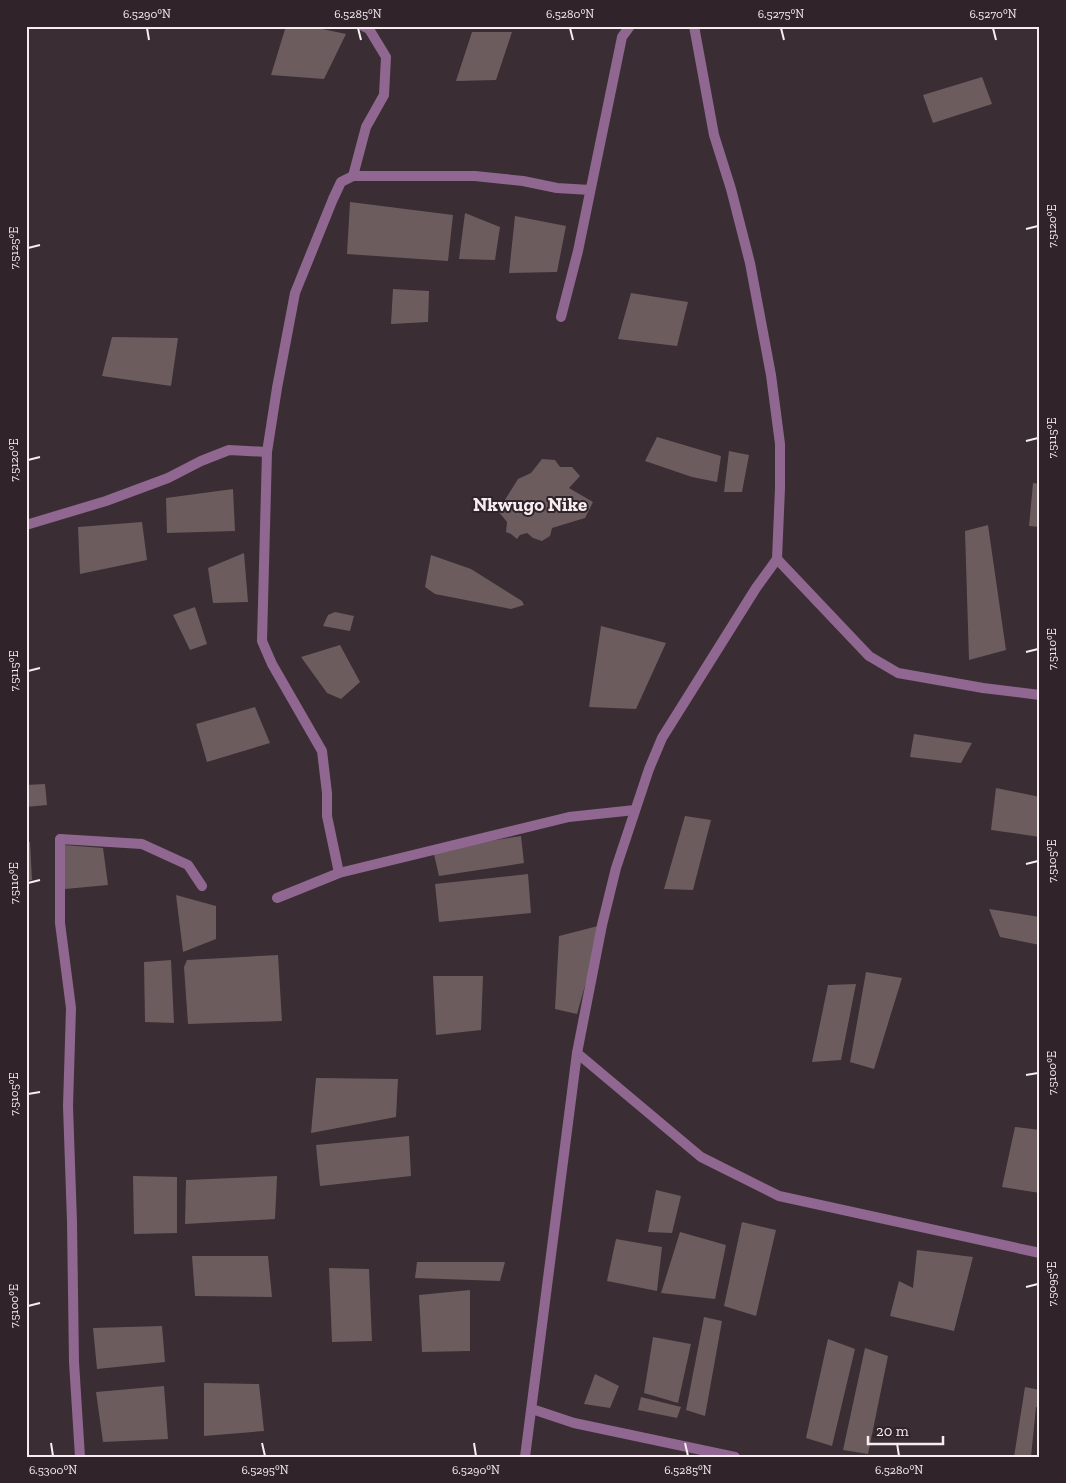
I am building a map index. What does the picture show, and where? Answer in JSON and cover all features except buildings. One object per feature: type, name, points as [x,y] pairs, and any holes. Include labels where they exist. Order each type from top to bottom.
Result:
[{"type":"street","points":[[353,176],[366,127],[384,95],[386,57],[369,29],[363,26]]},
{"type":"street","points":[[561,317],[578,251],[622,37],[630,26]]},
{"type":"street","points":[[525,1457],[577,1053],[602,924],[616,868],[649,769],[662,738],[756,588],[777,559],[780,444],[770,375],[750,263],[731,189],[714,135],[694,26]]},
{"type":"street","points":[[339,873],[327,816],[322,750],[272,664],[262,641],[267,452],[276,388],[295,293],[341,182],[353,176],[475,176],[523,181],[557,188],[590,190]]},
{"type":"street","points":[[26,525],[106,501],[168,478],[201,461],[229,450],[267,452]]},
{"type":"street","points":[[777,559],[869,656],[898,673],[983,688],[1040,694]]},
{"type":"street","points":[[277,898],[339,873],[569,817],[635,810]]},
{"type":"street","points":[[80,1457],[74,1362],[68,1106],[71,1008],[60,924],[60,839],[142,844],[188,865],[202,886]]},
{"type":"street","points":[[577,1053],[702,1157],[779,1196],[1040,1253]]},
{"type":"street","points":[[532,1409],[574,1423],[735,1457]]},
{"type":"district","name":"Nkwugo Nike","points":[[530,504]]}]
